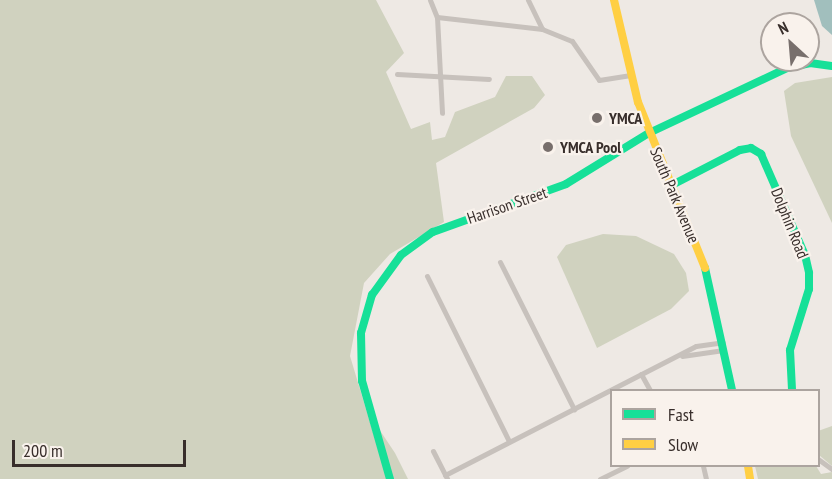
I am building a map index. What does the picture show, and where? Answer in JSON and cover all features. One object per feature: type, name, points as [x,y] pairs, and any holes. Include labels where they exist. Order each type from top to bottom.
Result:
[{"type":"street","points":[[430,0],[436,16],[442,113]]},
{"type":"street","points":[[528,0],[542,29]]},
{"type":"street","name":"South Park Avenue","points":[[614,0],[631,75],[649,133],[706,269],[732,389]]},
{"type":"street","points":[[436,16],[542,29],[572,41],[599,80],[631,75]]},
{"type":"street","name":"Harrison Street","points":[[390,479],[362,381],[360,356],[364,314],[387,270],[417,241],[433,232],[566,184],[649,133],[788,68],[810,63],[832,66]]},
{"type":"street","points":[[397,74],[489,78]]},
{"type":"street","name":"Dolphin Road","points":[[672,185],[740,150],[752,148],[761,153],[805,255],[809,273],[809,289],[790,351],[792,389]]},
{"type":"street","points":[[500,262],[574,409]]},
{"type":"street","points":[[427,276],[509,441]]},
{"type":"street","points":[[612,389],[696,346],[723,346]]},
{"type":"street","points":[[641,374],[649,389]]},
{"type":"street","points":[[433,451],[446,477],[509,441],[610,390]]},
{"type":"street","points":[[820,460],[832,469]]},
{"type":"street","points":[[600,479],[623,467]]},
{"type":"green space","points":[[0,0],[376,0],[404,53],[386,72],[411,129],[430,122],[432,140],[445,137],[455,112],[495,97],[506,76],[532,76],[545,95],[534,108],[436,163],[444,222],[390,254],[364,283],[350,356],[387,479],[0,479]]},
{"type":"green space","points":[[832,77],[832,223],[791,136],[784,91],[795,83]]},
{"type":"green space","points":[[603,234],[636,236],[674,254],[686,273],[689,291],[671,309],[597,348],[557,257],[566,245]]},
{"type":"green space","points":[[832,426],[832,466],[820,456],[820,430]]},
{"type":"green space","points":[[379,429],[395,453],[408,479],[393,479]]},
{"type":"green space","points":[[755,467],[817,467],[821,474],[832,472],[832,479],[758,479]]},
{"type":"water","points":[[814,0],[832,0],[832,35],[822,26],[820,12],[818,12]]},
{"type":"traffic: fast","points":[[390,479],[362,381],[361,333],[372,295],[401,255],[433,232],[566,184],[649,133],[787,68],[810,63],[832,66]]},
{"type":"traffic: fast","points":[[672,185],[740,150],[751,148],[761,154],[805,255],[809,273],[809,289],[790,350],[792,389]]},
{"type":"traffic: fast","points":[[705,268],[732,389]]},
{"type":"traffic: slow","points":[[614,0],[638,102],[705,268]]},
{"type":"traffic: slow","points":[[748,467],[750,479]]},
{"type":"place","name":"YMCA","points":[[597,118]]},
{"type":"place","name":"YMCA Pool","points":[[548,147]]}]
